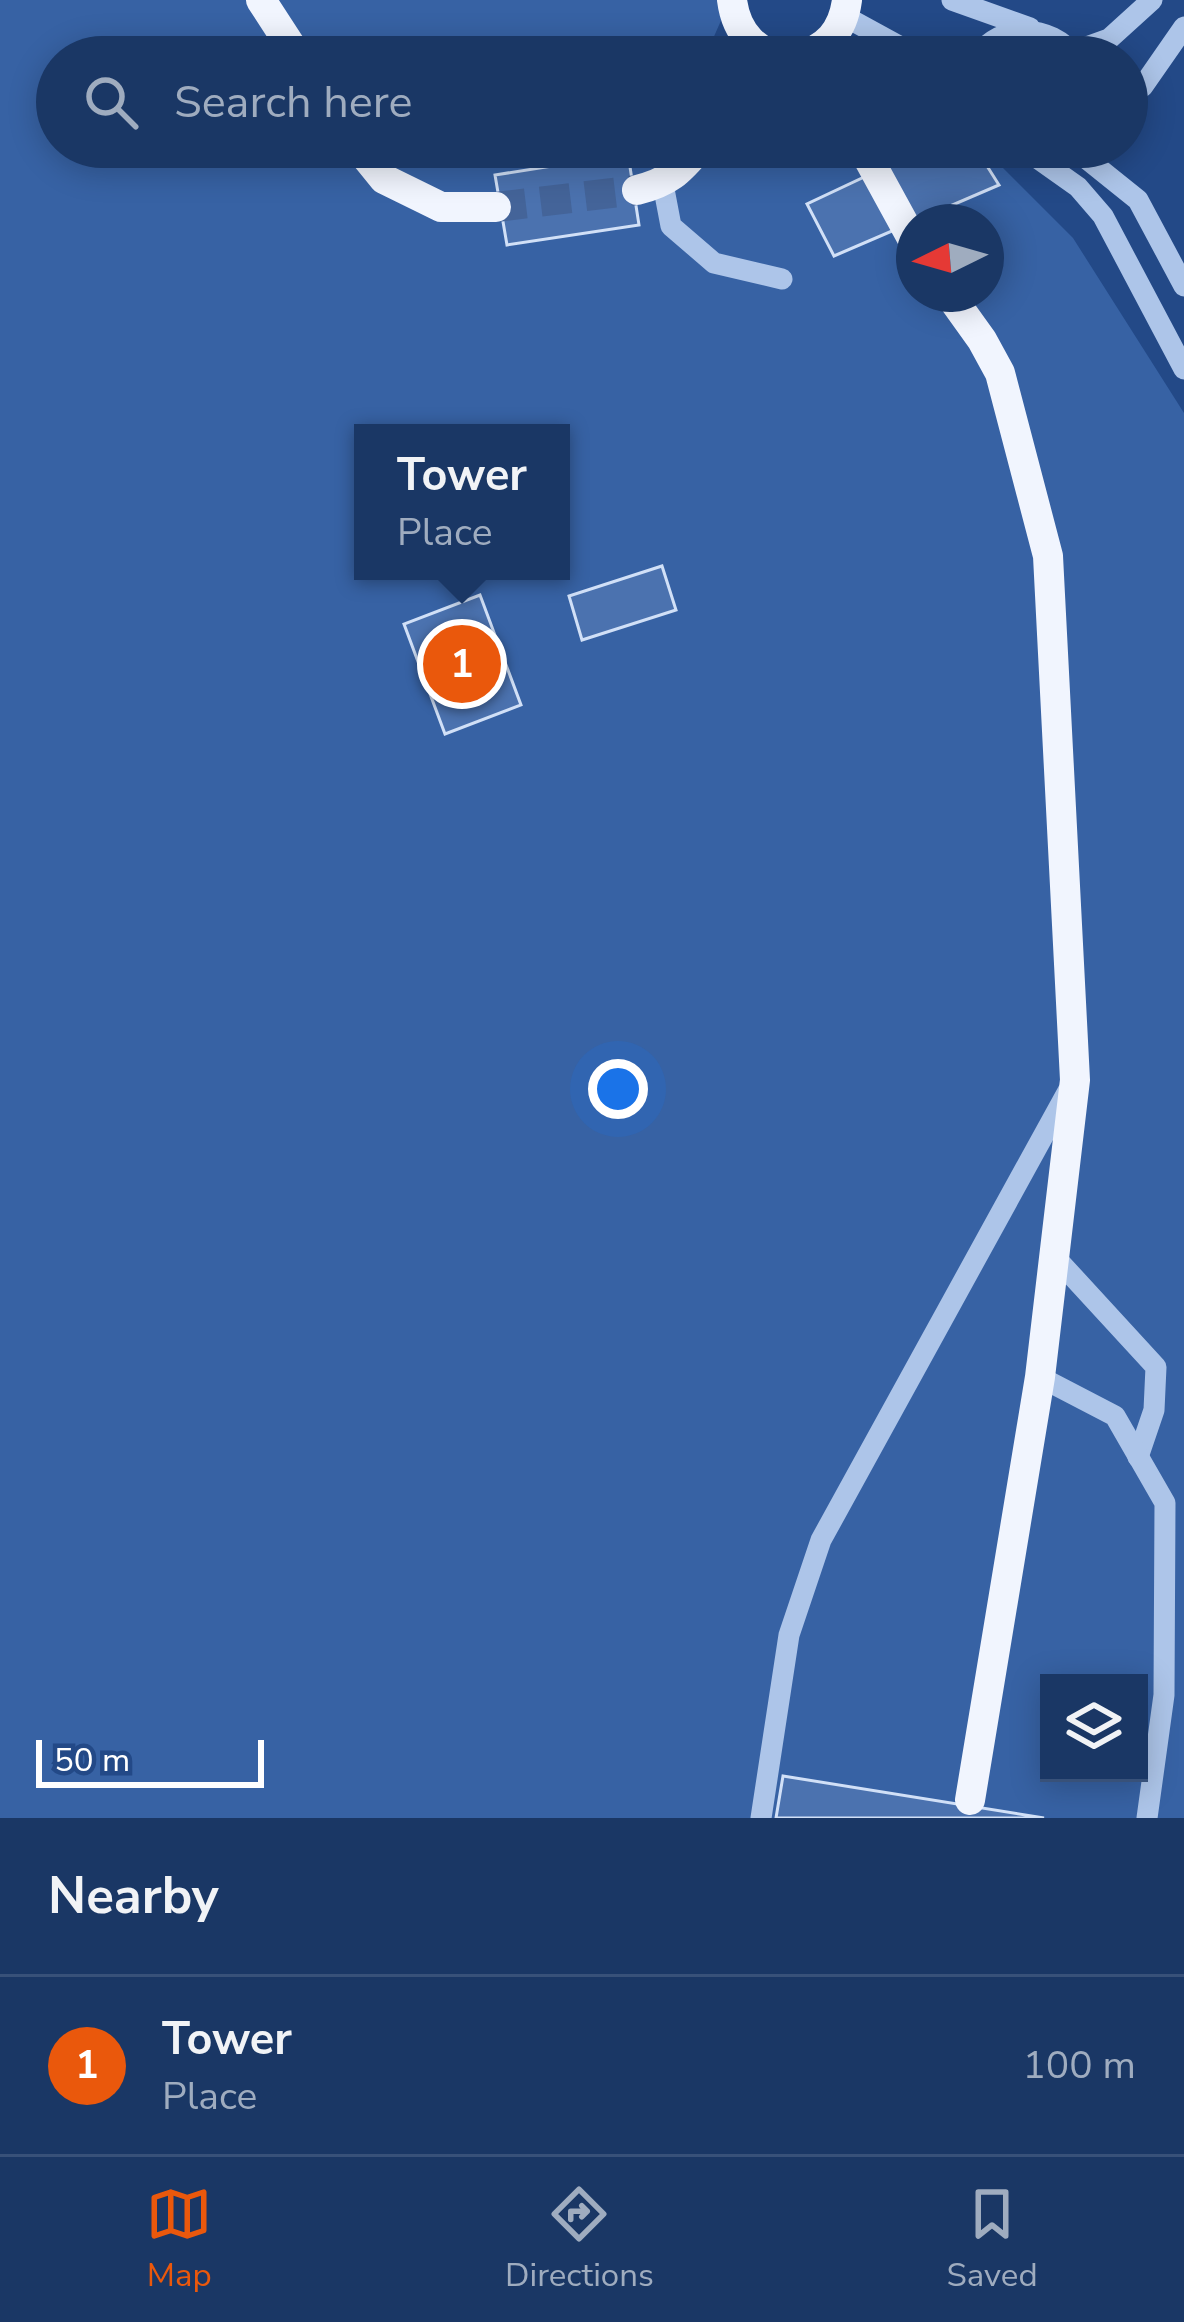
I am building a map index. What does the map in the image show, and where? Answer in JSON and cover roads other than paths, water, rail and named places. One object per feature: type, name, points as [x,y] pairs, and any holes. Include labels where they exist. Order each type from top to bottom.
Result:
[{"type":"main road","points":[[261,0],[284,36]]},
{"type":"main road","points":[[732,0],[742,36]]},
{"type":"main road","points":[[833,36],[846,8]]},
{"type":"main road","points":[[375,168],[384,179],[441,207],[496,207]]},
{"type":"main road","points":[[650,187],[683,168]]},
{"type":"main road","points":[[873,168],[896,209]]},
{"type":"main road","points":[[963,312],[1000,374],[1048,556],[1075,1079],[1040,1377],[970,1800]]},
{"type":"street","points":[[952,0],[1050,36]]},
{"type":"street","points":[[1112,36],[1152,0]]},
{"type":"street","points":[[846,8],[888,36]]},
{"type":"street","points":[[1148,79],[1184,27]]},
{"type":"street","points":[[1000,36],[1021,30],[1042,32]]},
{"type":"street","points":[[1059,168],[1103,216],[1184,370]]},
{"type":"street","points":[[1098,168],[1138,200],[1184,286]]},
{"type":"street","points":[[650,187],[671,226],[714,263],[782,278]]},
{"type":"street","points":[[761,1818],[789,1635],[820,1540],[1075,1079]]},
{"type":"street","points":[[1054,1256],[1156,1367],[1154,1410],[1138,1457]]},
{"type":"street","points":[[1040,1377],[1115,1416],[1165,1503],[1163,1695],[1147,1818]]},
{"type":"tunnel","points":[[496,207],[637,190]]},
{"type":"place","name":"Tower","points":[[462,664]]}]
